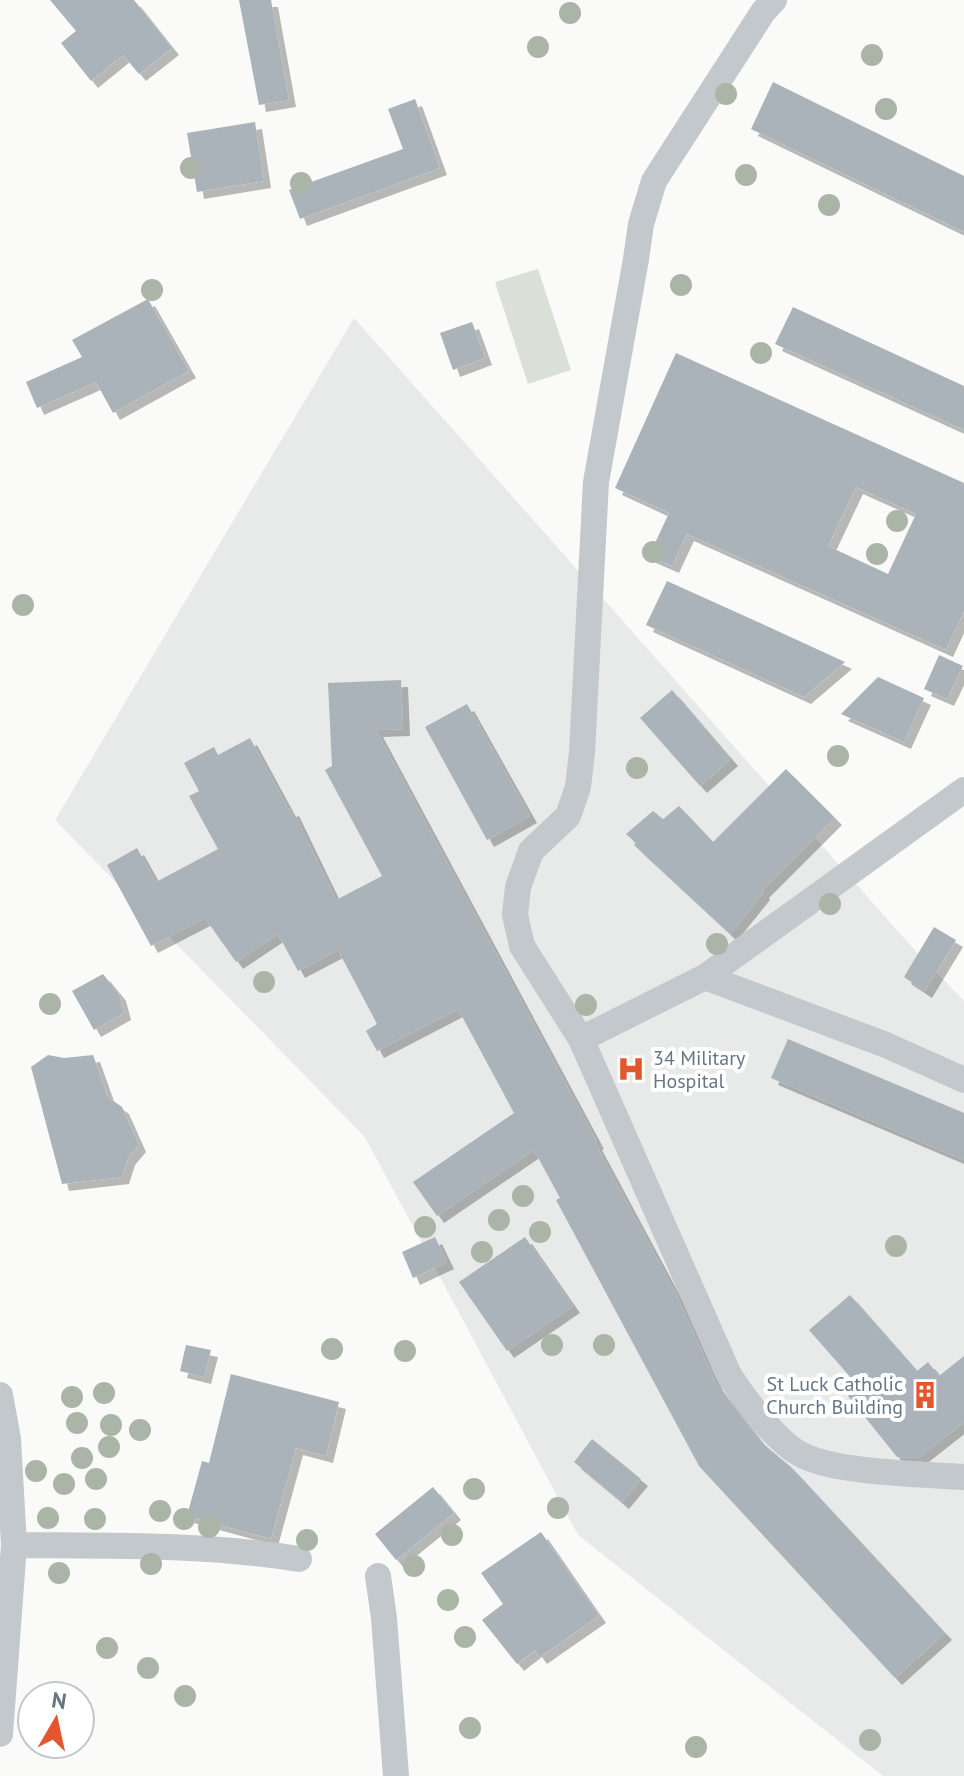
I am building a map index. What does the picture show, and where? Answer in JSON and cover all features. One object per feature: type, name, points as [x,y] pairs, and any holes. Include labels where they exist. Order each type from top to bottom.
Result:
[{"type":"street","points":[[774,0],[763,12],[654,181],[641,224],[596,482],[578,787],[568,816],[531,851],[518,887],[515,915],[522,946],[581,1039],[729,1375],[746,1401],[790,1448],[802,1456],[839,1465],[964,1477]]},
{"type":"street","points":[[581,1039],[705,977],[964,790]]},
{"type":"street","points":[[705,977],[886,1045],[964,1080]]},
{"type":"street","points":[[0,1395],[8,1439],[14,1545],[0,1734]]},
{"type":"street","points":[[14,1545],[184,1549],[259,1553],[299,1559]]},
{"type":"street","points":[[378,1576],[396,1776]]},
{"type":"shaded area","points":[[538,269],[571,370],[528,384],[495,282]]},
{"type":"shaded area","name":"34 Military Hospital","points":[[354,318],[920,956],[964,1001],[964,1776],[883,1776],[578,1535],[365,1137],[55,820]]},
{"type":"building","points":[[50,0],[134,0],[172,48],[139,74],[123,55],[91,81],[61,43],[76,31]]},
{"type":"building","points":[[239,0],[271,0],[289,100],[259,105]]},
{"type":"building","points":[[773,82],[964,176],[964,232],[751,129]]},
{"type":"building","points":[[415,99],[440,168],[300,219],[289,190],[403,149],[388,109]]},
{"type":"building","points":[[255,122],[264,181],[197,192],[187,133]]},
{"type":"building","points":[[148,299],[189,371],[113,413],[96,382],[37,408],[26,382],[82,357],[72,340]]},
{"type":"building","points":[[793,307],[964,386],[964,430],[775,344]]},
{"type":"building","points":[[472,322],[485,358],[453,370],[440,333]]},
{"type":"building","points":[[676,353],[964,483],[964,611],[946,650],[687,534],[672,566],[649,556],[669,513],[615,488]],"holes":[[[856,487],[916,514],[888,574],[828,546]]]},
{"type":"building","points":[[667,581],[845,662],[804,697],[646,625]]},
{"type":"building","points":[[939,655],[963,666],[947,699],[924,689]]},
{"type":"building","points":[[878,677],[924,698],[904,742],[841,714]]},
{"type":"building","points":[[401,680],[403,729],[376,730],[597,1142],[676,1294],[716,1384],[761,1442],[791,1467],[945,1633],[895,1678],[699,1466],[556,1200],[560,1198],[534,1150],[437,1216],[413,1182],[514,1113],[458,1009],[377,1051],[366,1031],[377,1024],[338,950],[298,971],[278,934],[236,962],[205,918],[151,946],[107,865],[137,848],[156,882],[218,849],[189,796],[199,791],[184,763],[214,747],[218,755],[250,738],[289,810],[292,809],[336,900],[382,876],[325,770],[332,766],[328,683]]},
{"type":"building","points":[[672,690],[731,759],[700,786],[640,718]]},
{"type":"building","points":[[467,704],[530,816],[487,840],[425,727]]},
{"type":"building","points":[[786,769],[835,818],[762,891],[730,934],[626,834],[653,811],[663,819],[679,806],[713,842]]},
{"type":"building","points":[[934,927],[956,940],[925,991],[904,977]]},
{"type":"building","points":[[103,974],[119,994],[124,1013],[94,1030],[72,991]]},
{"type":"building","points":[[788,1039],[964,1113],[964,1160],[771,1078]]},
{"type":"building","points":[[48,1055],[64,1058],[93,1055],[108,1097],[122,1107],[139,1145],[128,1158],[122,1177],[62,1184],[31,1067]]},
{"type":"building","points":[[435,1237],[447,1262],[413,1278],[402,1252]]},
{"type":"building","points":[[525,1237],[573,1306],[507,1351],[459,1282]]},
{"type":"building","points":[[850,1295],[917,1371],[928,1362],[939,1376],[964,1356],[964,1422],[918,1458],[897,1457],[848,1396],[859,1387],[809,1330]]},
{"type":"building","points":[[186,1345],[211,1350],[204,1377],[180,1371]]},
{"type":"building","points":[[231,1374],[339,1402],[326,1456],[296,1448],[271,1539],[187,1516],[202,1461],[209,1463]]},
{"type":"building","points":[[592,1439],[641,1479],[622,1502],[574,1462]]},
{"type":"building","points":[[433,1487],[454,1513],[396,1560],[375,1534]]},
{"type":"building","points":[[541,1532],[599,1616],[540,1657],[535,1650],[517,1664],[482,1620],[503,1604],[481,1573]]},
{"type":"place","name":"34 Military Hospital","points":[[631,1069]]},
{"type":"place","name":"St Luck Catholic Church Building","points":[[925,1395]]}]
